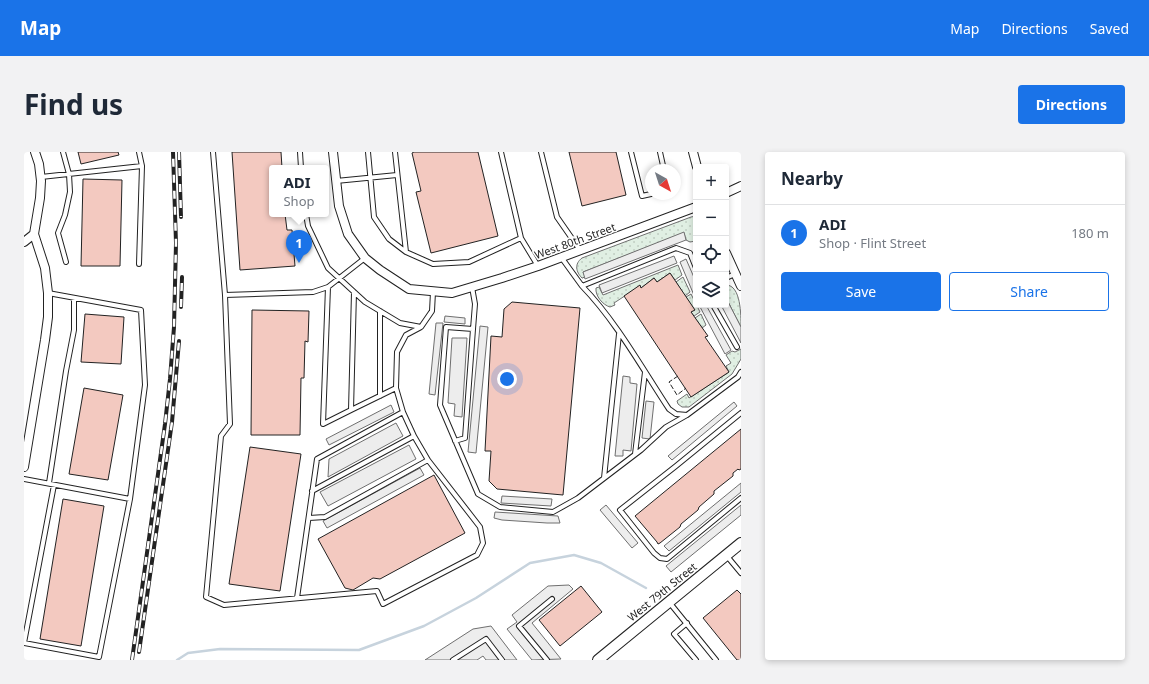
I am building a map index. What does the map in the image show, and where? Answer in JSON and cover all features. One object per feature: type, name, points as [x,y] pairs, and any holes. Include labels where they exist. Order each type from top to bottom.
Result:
[{"type":"street","points":[[24,467],[48,317],[48,293],[45,268],[34,234],[40,198],[41,177],[35,152]]},
{"type":"street","name":"West 80th Street","points":[[333,152],[339,206],[348,234],[365,258],[409,290],[452,293],[459,291],[538,266],[693,208]]},
{"type":"street","points":[[693,152],[696,164]]},
{"type":"street","points":[[729,192],[741,186]]},
{"type":"street","points":[[24,242],[34,234]]},
{"type":"street","points":[[729,260],[741,286]]},
{"type":"street","name":"West 79th Street","points":[[598,660],[741,543]]},
{"type":"lane","points":[[63,152],[69,174],[70,192],[65,215],[58,233],[66,262]]},
{"type":"lane","points":[[138,264],[142,166],[139,152]]},
{"type":"lane","points":[[213,152],[225,295],[230,424],[221,436],[206,597],[224,605],[377,592],[384,604],[477,555],[483,543],[480,527],[428,460],[414,436],[403,412],[396,388],[397,352],[406,335],[421,327],[432,311],[434,292]]},
{"type":"lane","points":[[300,152],[301,165]]},
{"type":"lane","points":[[368,152],[374,217],[389,239],[406,252],[433,264],[469,262],[521,238]]},
{"type":"lane","points":[[395,152],[406,252]]},
{"type":"lane","points":[[501,152],[521,238],[538,266]]},
{"type":"lane","points":[[541,152],[557,217],[580,251]]},
{"type":"lane","points":[[631,152],[642,196],[645,195]]},
{"type":"lane","points":[[660,152],[663,164]]},
{"type":"lane","points":[[41,177],[142,166]]},
{"type":"lane","points":[[336,181],[397,175]]},
{"type":"lane","points":[[306,217],[308,226],[328,268],[365,302],[400,323],[421,327]]},
{"type":"lane","points":[[582,286],[676,248],[690,253],[693,260]]},
{"type":"lane","points":[[561,257],[582,286],[601,307],[669,410],[676,414],[687,415]]},
{"type":"lane","points":[[225,295],[313,292],[328,287],[365,258]]},
{"type":"lane","points":[[729,277],[735,274]]},
{"type":"lane","points":[[328,287],[323,424],[396,388]]},
{"type":"lane","points":[[456,441],[465,438],[476,304],[472,287]]},
{"type":"lane","points":[[351,410],[354,292]]},
{"type":"lane","points":[[48,293],[141,310],[144,385],[130,498],[99,657],[24,643],[54,484]]},
{"type":"lane","points":[[49,484],[66,371],[74,330],[74,298]]},
{"type":"lane","points":[[715,308],[737,347]]},
{"type":"lane","points":[[380,311],[380,396]]},
{"type":"lane","points":[[473,329],[446,327],[440,405],[478,494],[500,507],[553,512],[578,498],[635,454],[666,427],[687,415],[738,377],[741,372]]},
{"type":"lane","points":[[604,478],[619,333]]},
{"type":"lane","points":[[635,454],[645,372]]},
{"type":"lane","points":[[297,598],[317,459],[403,412]]},
{"type":"lane","points":[[741,413],[620,510],[654,552],[660,558],[667,559],[741,498]]},
{"type":"lane","points":[[312,491],[414,436]]},
{"type":"lane","points":[[309,518],[325,517],[428,460]]},
{"type":"lane","points":[[24,479],[130,498]]},
{"type":"lane","points":[[726,555],[741,573]]},
{"type":"lane","points":[[547,660],[519,626],[552,599]]},
{"type":"lane","points":[[669,602],[716,660]]},
{"type":"lane","points":[[686,623],[674,634],[696,660]]},
{"type":"lane","points":[[453,660],[486,640],[502,660]]},
{"type":"green space","points":[[693,217],[693,242],[686,240],[684,233],[583,272],[585,276],[583,278],[578,273],[577,265],[579,260],[582,258]]},
{"type":"green space","points":[[678,265],[682,275],[675,280],[670,273],[657,282],[654,278],[610,307],[602,302],[598,297],[596,288],[599,287],[603,295]]},
{"type":"green space","points":[[683,277],[690,292],[685,296],[676,282]]},
{"type":"green space","points":[[729,286],[735,290],[737,295],[740,308],[741,327],[729,304]]},
{"type":"green space","points":[[691,294],[693,298],[693,308],[698,308],[700,312],[694,316],[691,312],[694,310],[686,297]]},
{"type":"green space","points":[[701,314],[706,325],[702,328],[695,318]]},
{"type":"green space","points":[[741,349],[741,359],[732,374],[689,407],[682,407],[678,404],[677,401],[687,394],[689,398],[729,372],[726,366],[731,363],[726,355],[732,351],[735,352]]},
{"type":"shaded area","points":[[684,232],[686,240],[585,279],[583,272]]},
{"type":"shaded area","points":[[674,256],[677,263],[602,293],[599,285]]},
{"type":"shaded area","points":[[686,259],[693,275],[693,293],[680,262]]},
{"type":"shaded area","points":[[729,304],[741,327],[741,343],[723,308],[729,308]]},
{"type":"shaded area","points":[[701,308],[708,308],[731,350],[725,354]]},
{"type":"shaded area","points":[[445,316],[465,318],[465,324],[444,322]]},
{"type":"shaded area","points":[[436,323],[443,323],[435,395],[429,394]]},
{"type":"shaded area","points":[[480,326],[488,327],[476,453],[468,452]]},
{"type":"shaded area","points":[[452,338],[467,338],[462,417],[454,416],[455,404],[448,403]]},
{"type":"shaded area","points":[[623,376],[630,377],[630,383],[637,384],[631,451],[623,450],[623,456],[615,456]]},
{"type":"shaded area","points":[[646,401],[654,402],[650,439],[642,438]]},
{"type":"shaded area","points":[[734,402],[737,406],[672,460],[668,456]]},
{"type":"shaded area","points":[[391,405],[394,412],[329,445],[326,439]]},
{"type":"shaded area","points":[[396,423],[403,436],[328,477],[329,459]]},
{"type":"shaded area","points":[[409,445],[416,459],[328,506],[320,492]]},
{"type":"shaded area","points":[[420,468],[424,475],[327,528],[323,521]]},
{"type":"shaded area","points":[[741,483],[741,492],[669,551],[664,546]]},
{"type":"shaded area","points":[[502,496],[552,499],[551,506],[501,503]]},
{"type":"shaded area","points":[[606,505],[638,543],[632,548],[600,510]]},
{"type":"shaded area","points":[[741,505],[741,515],[671,572],[666,566]]},
{"type":"shaded area","points":[[495,512],[558,516],[560,523],[502,520],[494,518]]},
{"type":"shaded area","points":[[569,585],[573,589],[532,623],[561,659],[532,660],[507,629],[517,622],[512,615],[548,586]]},
{"type":"shaded area","points":[[491,626],[517,660],[486,660],[483,656],[477,660],[425,660],[473,629]]},
{"type":"building","points":[[78,152],[118,152],[119,155],[81,164]]},
{"type":"building","points":[[232,152],[281,152],[282,165],[269,165],[269,217],[285,217],[287,230],[292,230],[295,266],[240,270]]},
{"type":"building","points":[[478,152],[498,236],[431,253],[416,192],[421,191],[412,153]]},
{"type":"building","points":[[569,152],[616,152],[626,195],[582,206]]},
{"type":"building","points":[[83,179],[122,180],[120,266],[81,266]]},
{"type":"building","points":[[670,273],[695,310],[691,312],[708,336],[705,337],[729,372],[691,397],[624,296],[640,285],[641,288],[654,278],[657,282]]},
{"type":"building","points":[[512,302],[580,308],[563,495],[497,489],[489,481],[491,451],[485,451],[491,336],[502,337],[504,309]]},
{"type":"building","points":[[252,310],[309,311],[308,342],[305,341],[304,378],[301,378],[300,435],[251,435]]},
{"type":"building","points":[[85,314],[124,317],[121,364],[81,362]]},
{"type":"building","points":[[84,388],[123,395],[108,480],[69,474]]},
{"type":"building","points":[[741,429],[741,469],[738,469],[733,473],[733,476],[714,491],[714,494],[699,507],[698,510],[681,524],[680,527],[658,544],[635,516]]},
{"type":"building","points":[[250,447],[301,454],[280,591],[229,584]]},
{"type":"building","points":[[434,475],[465,533],[380,579],[373,578],[353,590],[345,588],[318,539]]},
{"type":"building","points":[[63,499],[104,506],[81,646],[40,639]]},
{"type":"building","points":[[581,586],[602,612],[560,646],[539,620]]},
{"type":"building","points":[[737,590],[741,594],[741,660],[737,660],[703,618]]},
{"type":"waterway","points":[[177,660],[188,653],[220,649],[359,650],[424,626],[476,598],[530,563],[574,555],[601,563],[646,588]]},
{"type":"railway","points":[[132,660],[170,379],[174,327],[176,243],[173,152]]},
{"type":"railway","points":[[179,152],[181,217]]},
{"type":"railway","points":[[181,307],[182,277]]},
{"type":"railway","points":[[139,652],[172,422],[179,341]]},
{"type":"fence","points":[[678,376],[669,382],[677,395],[686,388]]},
{"type":"place","name":"ADI","points":[[299,263]]}]
